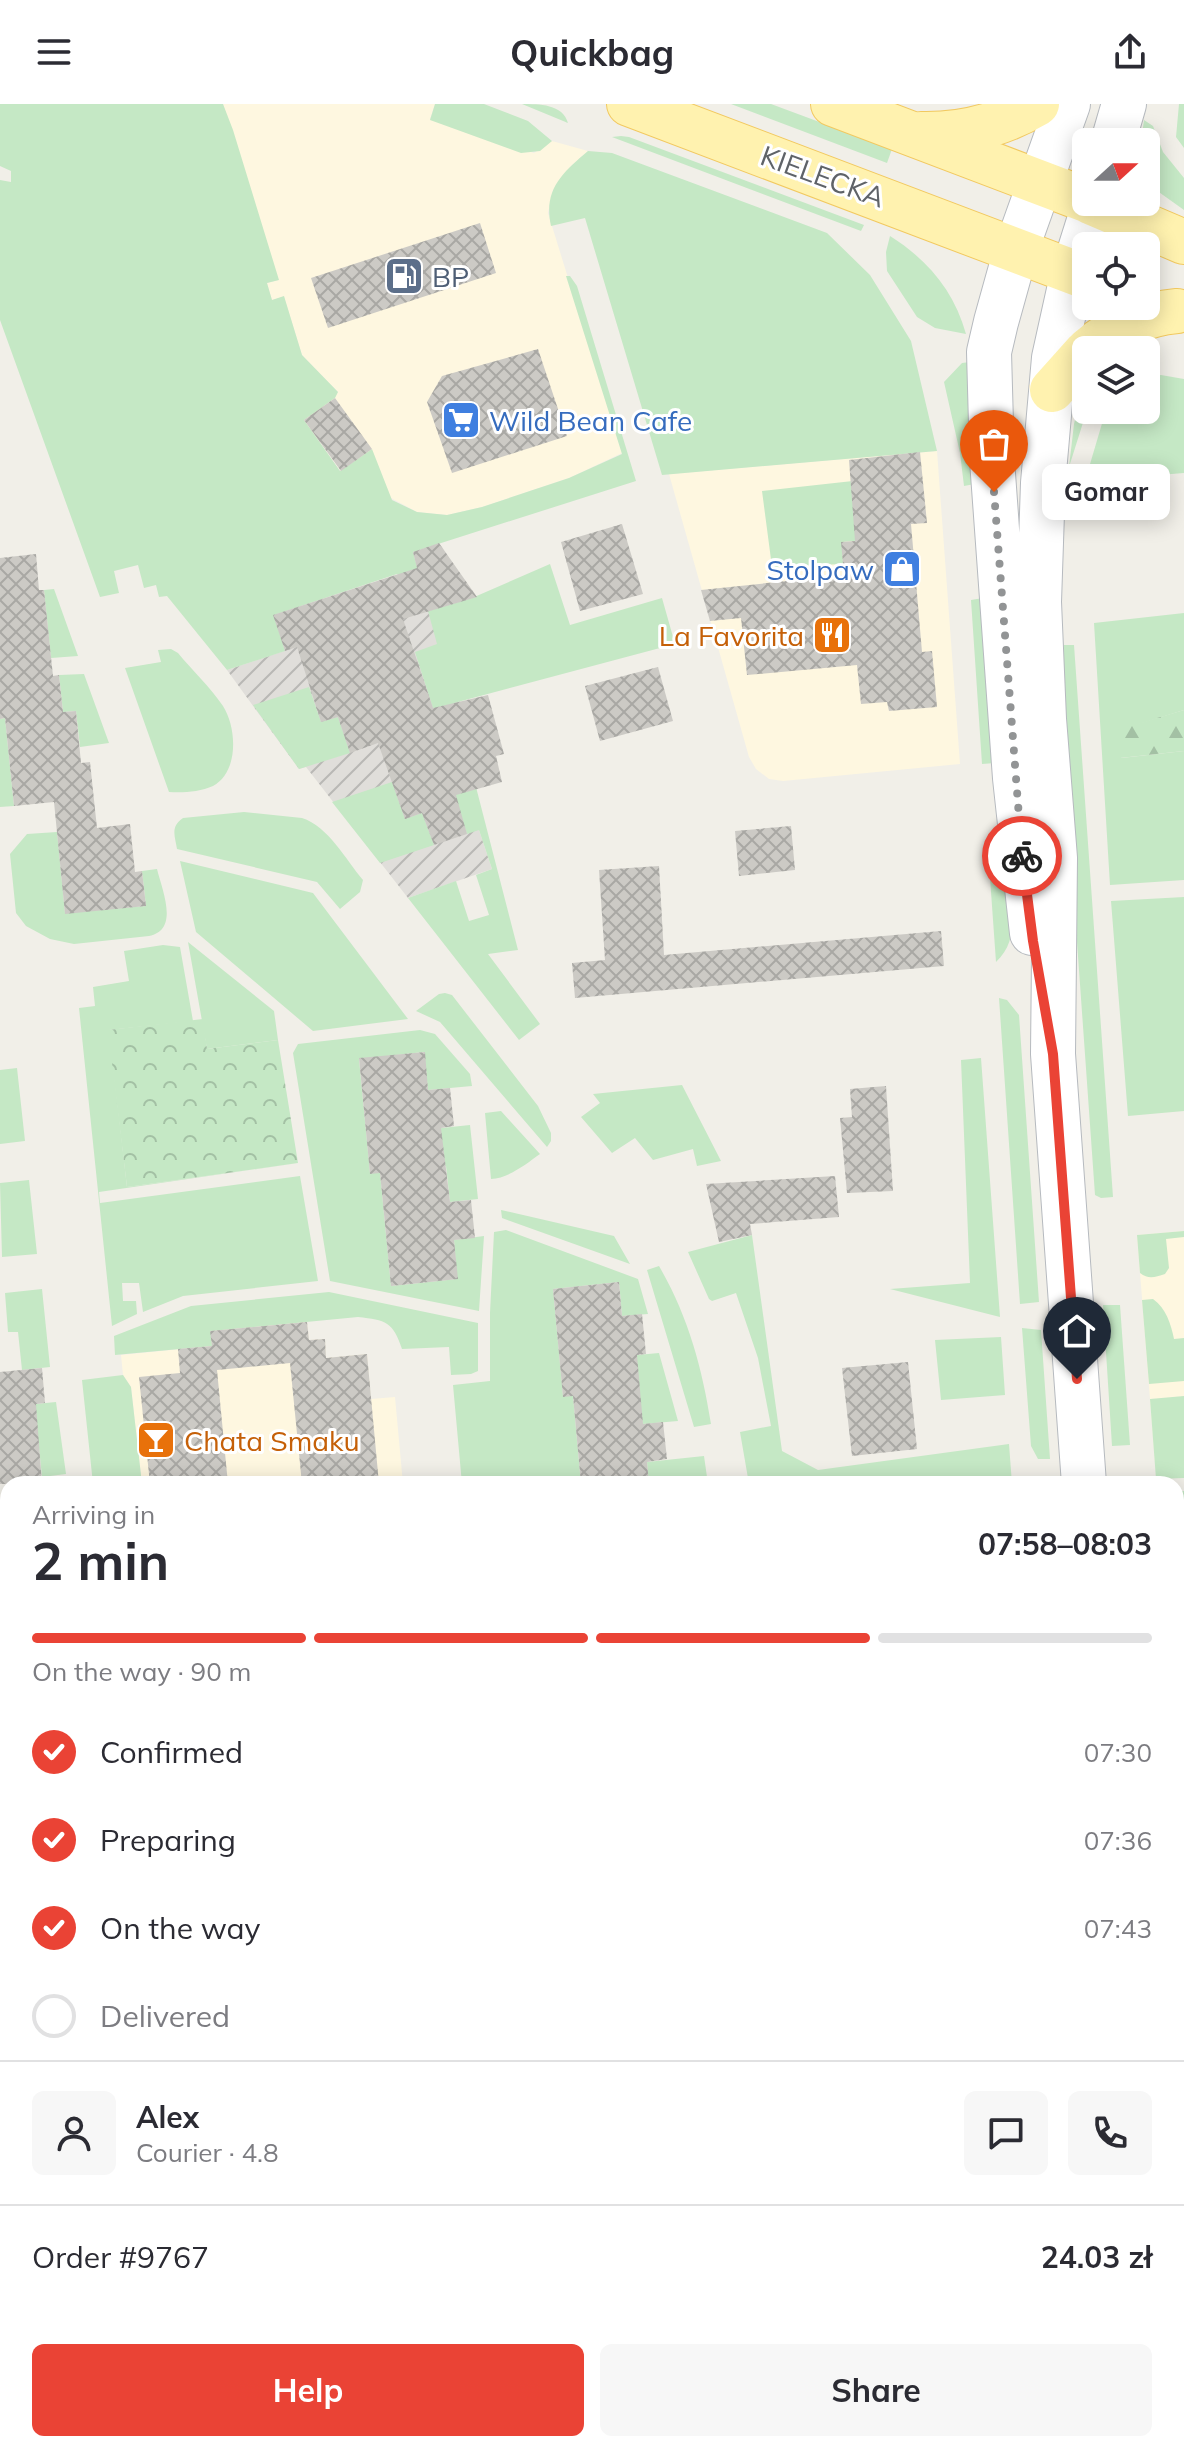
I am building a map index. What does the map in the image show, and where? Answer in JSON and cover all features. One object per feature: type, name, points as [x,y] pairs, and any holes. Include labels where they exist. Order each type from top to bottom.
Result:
[{"type":"main road","name":"KIELECKA","points":[[629,104],[1072,271]]},
{"type":"main road","points":[[833,104],[1072,195]]},
{"type":"main road","points":[[912,134],[966,132],[993,124],[1037,104]]},
{"type":"main road","points":[[1053,1054],[1022,861],[990,418],[989,352],[1016,250],[1068,104]]},
{"type":"main road","points":[[1117,128],[1124,104]]},
{"type":"main road","points":[[1124,216],[1184,242]]},
{"type":"main road","points":[[1072,300],[1054,358],[1043,483],[1039,602],[1055,858],[1053,1054],[1083,1476]]},
{"type":"main road","points":[[1105,336],[1132,321],[1169,308]]},
{"type":"main road","points":[[1052,390],[1072,368]]},
{"type":"shaded area","points":[[223,104],[435,104],[430,119],[534,153],[552,141],[588,151],[571,166],[553,190],[548,213],[622,453],[569,478],[482,507],[447,515],[417,512],[341,471],[304,420],[338,392],[302,355],[284,297],[272,300],[267,283],[278,280]]},
{"type":"shaded area","points":[[937,451],[960,764],[783,781],[769,779],[756,769],[749,757],[669,474]]},
{"type":"shaded area","points":[[427,603],[468,756],[479,830],[492,869],[408,898],[306,767],[299,769],[227,670]]},
{"type":"shaded area","points":[[1184,1231],[1184,1460],[1155,1462],[1137,1235]]},
{"type":"shaded area","points":[[307,1322],[309,1340],[325,1339],[326,1358],[367,1354],[371,1399],[395,1397],[402,1476],[141,1476],[131,1387],[123,1375],[121,1355],[211,1346],[210,1331]]},
{"type":"green space","points":[[0,104],[223,104],[279,280],[267,283],[272,300],[284,296],[302,355],[338,392],[335,398],[304,420],[340,471],[372,449],[392,500],[417,512],[447,515],[482,507],[569,478],[622,454],[566,276],[570,276],[577,286],[636,481],[413,552],[427,603],[397,574],[274,615],[285,651],[227,670],[167,596],[159,597],[156,585],[144,588],[138,565],[114,571],[119,593],[100,597],[0,320],[0,180],[11,182],[11,171],[0,166]]},
{"type":"green space","points":[[435,104],[484,104],[528,121],[552,141],[540,151],[521,153],[430,120]]},
{"type":"green space","points":[[522,104],[556,109],[568,123]]},
{"type":"green space","points":[[731,104],[771,104],[892,149],[887,163]]},
{"type":"green space","points":[[1179,104],[1184,104],[1184,148],[1176,137]]},
{"type":"green space","points":[[1144,120],[1154,128],[1143,128]]},
{"type":"green space","points":[[621,136],[864,225],[861,231],[612,137]]},
{"type":"green space","points":[[1160,144],[1184,178],[1184,210],[1160,193]]},
{"type":"green space","points":[[588,151],[612,153],[827,233],[870,275],[911,341],[937,451],[662,475],[585,218],[551,226],[552,192],[570,167]]},
{"type":"green space","points":[[890,236],[916,255],[938,278],[961,318],[966,334],[935,328],[917,317],[887,271],[886,252]]},
{"type":"green space","points":[[970,362],[980,483],[964,486],[944,382],[962,363]]},
{"type":"green space","points":[[1160,375],[1184,379],[1184,473],[1085,481],[1102,424],[1160,424]]},
{"type":"green space","points":[[1074,424],[1083,424],[1069,467]]},
{"type":"green space","points":[[871,479],[876,539],[842,542],[843,564],[772,567],[762,491]]},
{"type":"green space","points":[[550,564],[570,625],[662,598],[675,644],[454,703],[438,724],[415,652],[437,644],[428,611],[472,598]]},
{"type":"green space","points":[[54,589],[78,656],[51,658],[44,590]]},
{"type":"green space","points":[[989,597],[995,763],[982,764],[971,600]]},
{"type":"green space","points":[[1184,613],[1184,710],[1120,730],[1121,758],[1184,751],[1184,880],[1110,885],[1094,623]]},
{"type":"green space","points":[[1064,645],[1074,645],[1113,1197],[1101,1198],[1095,1195],[1060,703]]},
{"type":"green space","points":[[171,649],[218,699],[231,726],[233,749],[228,771],[213,786],[197,791],[169,792],[125,668],[161,662],[158,650]]},
{"type":"green space","points":[[84,674],[109,743],[80,747],[76,711],[63,712],[59,675]]},
{"type":"green space","points":[[309,687],[321,722],[338,717],[350,753],[299,769],[253,705]]},
{"type":"green space","points":[[1184,710],[1184,751],[1120,758],[1120,729]]},
{"type":"green space","points":[[5,718],[14,806],[0,807],[0,719]]},
{"type":"green space","points":[[468,756],[518,950],[488,954],[540,1024],[519,1040],[408,898],[456,881],[469,921],[489,915],[476,875],[492,869],[479,830],[467,834],[444,764]]},
{"type":"green space","points":[[392,782],[405,819],[422,813],[434,845],[380,863],[332,802]]},
{"type":"green space","points":[[244,812],[302,818],[320,828],[363,880],[360,892],[340,909],[317,882],[177,849],[175,828],[183,818]]},
{"type":"green space","points":[[57,832],[65,913],[146,906],[142,871],[157,869],[165,898],[164,926],[149,936],[74,944],[50,939],[26,926],[16,913],[10,854],[27,834]]},
{"type":"green space","points":[[180,861],[313,893],[408,1019],[313,1031],[196,932]]},
{"type":"green space","points":[[1009,876],[1012,933],[1004,953],[996,962],[990,878]]},
{"type":"green space","points":[[1184,897],[1184,1111],[1128,1116],[1111,901]]},
{"type":"green space","points":[[188,942],[274,1011],[278,1040],[207,1049]]},
{"type":"green space","points":[[163,945],[180,947],[193,1021],[109,1030],[127,1187],[298,1163],[99,1192],[100,1203],[300,1176],[318,1281],[183,1296],[143,1312],[139,1283],[122,1283],[123,1301],[136,1301],[137,1314],[112,1326],[79,1008],[95,1006],[93,987],[129,981],[124,951]]},
{"type":"green space","points":[[445,993],[452,995],[538,1106],[551,1133],[547,1147],[440,1022],[416,1011]]},
{"type":"green space","points":[[999,998],[1007,1000],[1019,1015],[1039,1302],[1020,1304]]},
{"type":"green space","points":[[203,1019],[207,1049],[278,1040],[298,1163],[127,1187],[108,1030]]},
{"type":"green space","points":[[420,1030],[435,1034],[470,1074],[472,1086],[428,1090],[424,1052],[359,1059],[370,1173],[380,1173],[391,1286],[457,1279],[454,1240],[484,1236],[479,1311],[330,1281],[293,1053],[298,1044]]},
{"type":"green space","points":[[981,1058],[1000,1317],[890,1289],[970,1283],[961,1060]]},
{"type":"green space","points":[[17,1068],[25,1141],[0,1144],[0,1070]]},
{"type":"green space","points":[[682,1085],[721,1161],[697,1166],[693,1149],[653,1160],[635,1138],[612,1153],[581,1117],[600,1103],[593,1094]]},
{"type":"green space","points":[[501,1111],[540,1154],[511,1173],[491,1179],[485,1113]]},
{"type":"green space","points":[[470,1125],[478,1199],[450,1202],[446,1166],[437,1167],[432,1129]]},
{"type":"green space","points":[[29,1180],[37,1254],[2,1257],[0,1183]]},
{"type":"green space","points":[[501,1210],[614,1236],[630,1264],[502,1218]]},
{"type":"green space","points":[[506,1230],[638,1279],[648,1314],[622,1316],[619,1282],[553,1289],[563,1396],[573,1396],[580,1476],[461,1476],[453,1385],[490,1381],[494,1232]]},
{"type":"green space","points":[[1184,1231],[1184,1237],[1166,1239],[1169,1268],[1165,1274],[1149,1277],[1140,1273],[1137,1235]]},
{"type":"green space","points":[[752,1235],[782,1451],[818,1470],[1009,1444],[1011,1476],[748,1476],[740,1432],[771,1426],[758,1358],[736,1293],[712,1301],[709,1299],[688,1252]]},
{"type":"green space","points":[[659,1266],[692,1342],[711,1424],[694,1427],[647,1270]]},
{"type":"green space","points":[[42,1289],[50,1367],[22,1370],[18,1332],[8,1332],[5,1293]]},
{"type":"green space","points":[[329,1292],[478,1323],[478,1371],[451,1375],[449,1347],[402,1349],[387,1324],[358,1317],[211,1331],[212,1346],[115,1355],[114,1336],[191,1306]]},
{"type":"green space","points":[[1153,1299],[1167,1317],[1174,1339],[1184,1338],[1184,1381],[1149,1384],[1142,1300]]},
{"type":"green space","points":[[1103,1305],[1120,1305],[1130,1445],[1112,1446]]},
{"type":"green space","points":[[1022,1328],[1041,1330],[1050,1459],[1038,1459],[1031,1446]]},
{"type":"green space","points":[[1001,1337],[1005,1395],[941,1400],[935,1340]]},
{"type":"green space","points":[[659,1353],[678,1421],[643,1424],[626,1356]]},
{"type":"green space","points":[[123,1375],[131,1387],[141,1476],[92,1476],[82,1380]]},
{"type":"green space","points":[[1184,1396],[1184,1476],[1156,1476],[1150,1399]]},
{"type":"green space","points":[[56,1402],[66,1474],[42,1476],[38,1438],[25,1405]]},
{"type":"green space","points":[[704,1456],[707,1476],[648,1476],[647,1462]]},
{"type":"building","points":[[480,223],[496,273],[328,328],[311,278]]},
{"type":"building","points":[[538,349],[567,436],[452,473],[427,402],[442,376]]},
{"type":"building","points":[[335,398],[372,449],[341,471],[304,420]]},
{"type":"building","points":[[920,452],[927,523],[911,524],[922,652],[932,651],[937,707],[889,711],[887,702],[861,704],[857,665],[747,675],[741,618],[710,621],[701,590],[844,575],[841,542],[855,541],[849,460]]},
{"type":"building","points":[[622,524],[643,594],[580,611],[561,542]]},
{"type":"building","points":[[439,543],[477,597],[403,619],[433,708],[488,695],[504,754],[496,756],[502,782],[456,795],[467,834],[434,845],[422,813],[405,819],[378,743],[350,753],[338,717],[321,722],[297,647],[285,651],[273,615],[417,568],[413,552]]},
{"type":"building","points":[[36,554],[39,590],[44,590],[53,676],[59,675],[63,712],[76,711],[81,763],[90,762],[97,828],[130,824],[135,872],[142,871],[146,906],[65,914],[54,802],[14,806],[5,718],[0,719],[0,558]]},
{"type":"building","points":[[658,667],[673,721],[600,741],[585,686]]},
{"type":"building","points":[[791,826],[795,870],[739,876],[735,831]]},
{"type":"building","points":[[659,866],[664,955],[941,931],[944,966],[575,998],[572,963],[605,960],[599,870]]},
{"type":"building","points":[[425,1052],[428,1090],[450,1088],[454,1126],[441,1128],[450,1202],[471,1200],[475,1238],[454,1240],[458,1279],[391,1286],[380,1173],[370,1174],[359,1058]]},
{"type":"building","points":[[886,1086],[893,1191],[847,1193],[840,1118],[852,1117],[850,1089]]},
{"type":"building","points":[[835,1176],[839,1217],[750,1224],[752,1235],[719,1242],[706,1184]]},
{"type":"building","points":[[619,1282],[622,1316],[642,1314],[646,1354],[637,1355],[643,1424],[663,1422],[667,1459],[647,1462],[648,1476],[580,1476],[573,1396],[563,1397],[553,1289]]},
{"type":"building","points":[[307,1322],[309,1340],[325,1339],[326,1358],[367,1354],[378,1476],[301,1476],[290,1363],[217,1370],[227,1476],[149,1476],[139,1377],[180,1373],[178,1349],[212,1346],[210,1331]]},
{"type":"building","points":[[908,1362],[917,1449],[852,1456],[842,1368]]},
{"type":"building","points":[[42,1368],[45,1403],[36,1404],[41,1476],[0,1476],[0,1372]]},
{"type":"way so far","points":[[994,492],[1022,856]]},
{"type":"place","name":"BP","points":[[404,276]]},
{"type":"place","name":"Wild Bean Cafe","points":[[461,420]]},
{"type":"place","name":"Gomar","points":[[994,492]]},
{"type":"place","name":"Stolpaw","points":[[902,569]]},
{"type":"place","name":"La Favorita","points":[[832,635]]},
{"type":"place","name":"Chata Smaku","points":[[156,1440]]},
{"type":"route","points":[[1022,856],[1053,1054],[1077,1379]]}]
